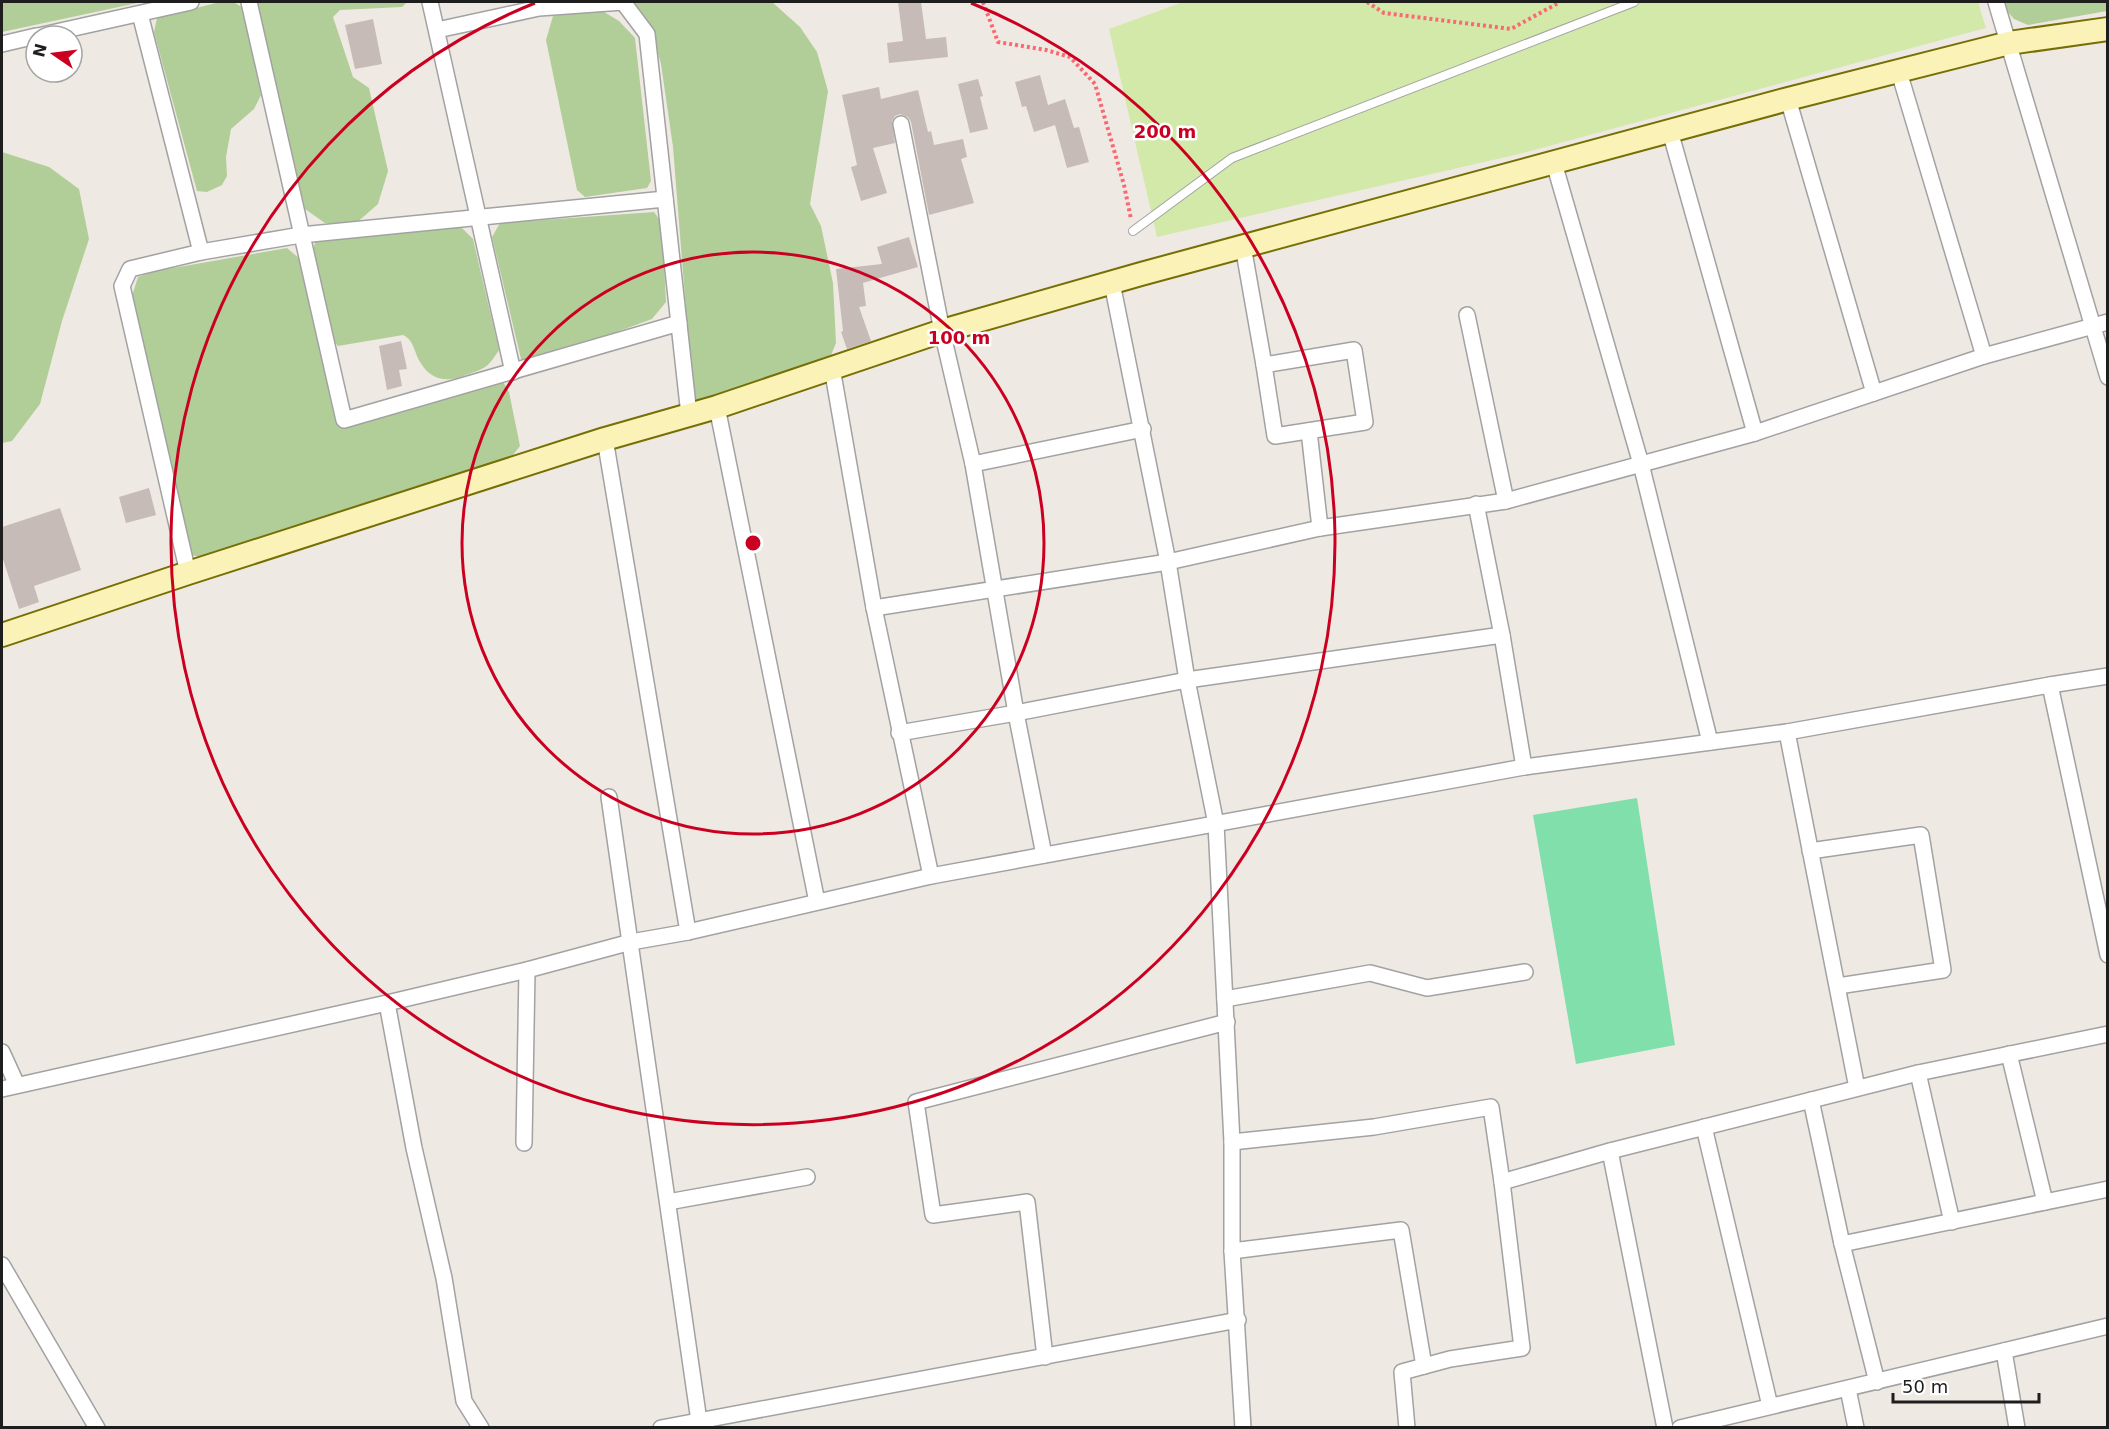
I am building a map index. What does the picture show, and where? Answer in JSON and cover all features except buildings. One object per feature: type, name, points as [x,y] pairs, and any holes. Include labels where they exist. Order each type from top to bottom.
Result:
[{"type":"street","points":[[84,26],[191,2]]},
{"type":"street","points":[[249,2],[344,420],[679,323]]},
{"type":"street","points":[[430,2],[513,372]]},
{"type":"street","points":[[436,30],[539,5],[622,2],[647,34],[689,415]]},
{"type":"street","points":[[1996,2],[2100,324],[2108,377]]},
{"type":"street","points":[[140,14],[201,252]]},
{"type":"street","points":[[2,635],[605,439],[717,407],[942,331],[1243,246],[1788,99],[2009,43],[2108,29]]},
{"type":"street","points":[[2,44],[24,39]]},
{"type":"street","points":[[1899,72],[1984,357]]},
{"type":"street","points":[[1788,99],[1874,393]]},
{"type":"street","points":[[901,124],[942,331],[973,464],[1016,713],[1044,855]]},
{"type":"street","points":[[1670,131],[1755,433]]},
{"type":"street","points":[[1554,163],[1641,464],[1710,742]]},
{"type":"street","points":[[188,573],[122,286],[130,269],[201,252],[301,235],[665,199]]},
{"type":"street","points":[[1243,246],[1275,436],[1365,422],[1354,350],[1264,365]]},
{"type":"street","points":[[1112,283],[1143,429],[1187,680],[1216,824],[1232,1142],[1232,1251],[1244,1428]]},
{"type":"street","points":[[1467,315],[1506,501]]},
{"type":"street","points":[[874,608],[1168,562],[1320,528],[1506,501],[1755,433],[1984,357],[2100,324]]},
{"type":"street","points":[[832,368],[874,608],[931,876]]},
{"type":"street","points":[[717,407],[817,902]]},
{"type":"street","points":[[973,464],[1143,429]]},
{"type":"street","points":[[1309,431],[1320,528]]},
{"type":"street","points":[[605,439],[688,932]]},
{"type":"street","points":[[1476,504],[1502,635],[1524,767]]},
{"type":"street","points":[[899,732],[1016,713],[1187,680],[1502,635]]},
{"type":"street","points":[[2,1089],[387,1003],[527,970],[630,942],[688,932],[931,876],[1524,767],[1788,732],[2108,676]]},
{"type":"street","points":[[2050,685],[2108,955]]},
{"type":"street","points":[[1788,732],[1857,1088]]},
{"type":"street","points":[[609,797],[700,1423]]},
{"type":"street","points":[[1810,851],[1921,835],[1943,970],[1838,986]]},
{"type":"street","points":[[524,1143],[527,970]]},
{"type":"street","points":[[1225,999],[1370,974],[1427,988],[1525,972]]},
{"type":"street","points":[[387,1003],[414,1148],[444,1278],[464,1401],[481,1428]]},
{"type":"street","points":[[1045,1357],[1027,1202],[933,1215],[916,1102],[1227,1022]]},
{"type":"street","points":[[1502,1182],[1610,1151],[1918,1073],[2108,1034]]},
{"type":"street","points":[[2,1052],[17,1085]]},
{"type":"street","points":[[2009,1054],[2045,1202]]},
{"type":"street","points":[[1918,1073],[1952,1222]]},
{"type":"street","points":[[1811,1100],[1842,1244],[1877,1382]]},
{"type":"street","points":[[1232,1142],[1374,1127],[1491,1107],[1522,1348],[1450,1359],[1402,1372],[1407,1428]]},
{"type":"street","points":[[1704,1127],[1770,1407]]},
{"type":"street","points":[[1610,1151],[1665,1428]]},
{"type":"street","points":[[668,1202],[807,1177]]},
{"type":"street","points":[[1842,1244],[2108,1189]]},
{"type":"street","points":[[1232,1251],[1401,1230],[1424,1366]]},
{"type":"street","points":[[2,1265],[97,1428]]},
{"type":"street","points":[[662,1428],[700,1423],[1238,1320]]},
{"type":"street","points":[[1680,1428],[1736,1421],[1770,1407],[2108,1326]]},
{"type":"street","points":[[2004,1351],[2017,1428]]},
{"type":"street","points":[[1848,1389],[1856,1428]]},
{"type":"lane","points":[[1133,231],[1232,158],[1634,2]]},
{"type":"path","points":[[983,2],[998,42],[1046,50],[1070,57],[1095,84],[1124,185],[1133,231]]},
{"type":"path","points":[[1367,2],[1384,14],[1511,28],[1560,2]]},
{"type":"green space","points":[[2,2],[142,2],[39,24],[24,24],[24,27],[2,32]]},
{"type":"green space","points":[[220,2],[233,2],[242,7],[261,95],[254,109],[231,129],[226,157],[227,176],[222,185],[207,192],[197,191],[154,32],[157,18]]},
{"type":"green space","points":[[257,2],[407,2],[402,7],[340,10],[333,17],[353,77],[369,88],[388,171],[378,204],[354,225],[325,223],[305,209]]},
{"type":"green space","points":[[633,2],[772,2],[800,27],[817,52],[828,91],[810,204],[821,226],[833,283],[836,343],[831,355],[701,402],[693,398],[673,147],[661,64],[650,26]]},
{"type":"green space","points":[[1183,2],[1978,2],[1986,28],[1519,154],[1157,237],[1109,29]]},
{"type":"green space","points":[[2004,2],[2107,2],[2107,11],[2028,25],[2014,19],[2007,11]]},
{"type":"green space","points":[[599,9],[619,21],[635,38],[651,181],[647,188],[585,197],[577,190],[546,40],[553,16]]},
{"type":"green space","points":[[2,152],[49,167],[79,189],[89,239],[62,321],[40,404],[12,441],[2,443]]},
{"type":"green space","points":[[654,212],[662,223],[666,302],[652,319],[529,364],[522,363],[492,237],[500,223]]},
{"type":"green space","points":[[460,226],[473,239],[499,350],[488,365],[463,376],[444,379],[433,376],[424,368],[412,343],[403,335],[338,346],[334,341],[312,252],[316,240]]},
{"type":"green space","points":[[287,248],[300,259],[335,420],[351,426],[502,380],[509,392],[520,446],[509,460],[201,557],[191,555],[132,296],[138,277],[156,271]]},
{"type":"green space","points":[[1637,798],[1675,1045],[1576,1064],[1533,815]]}]
